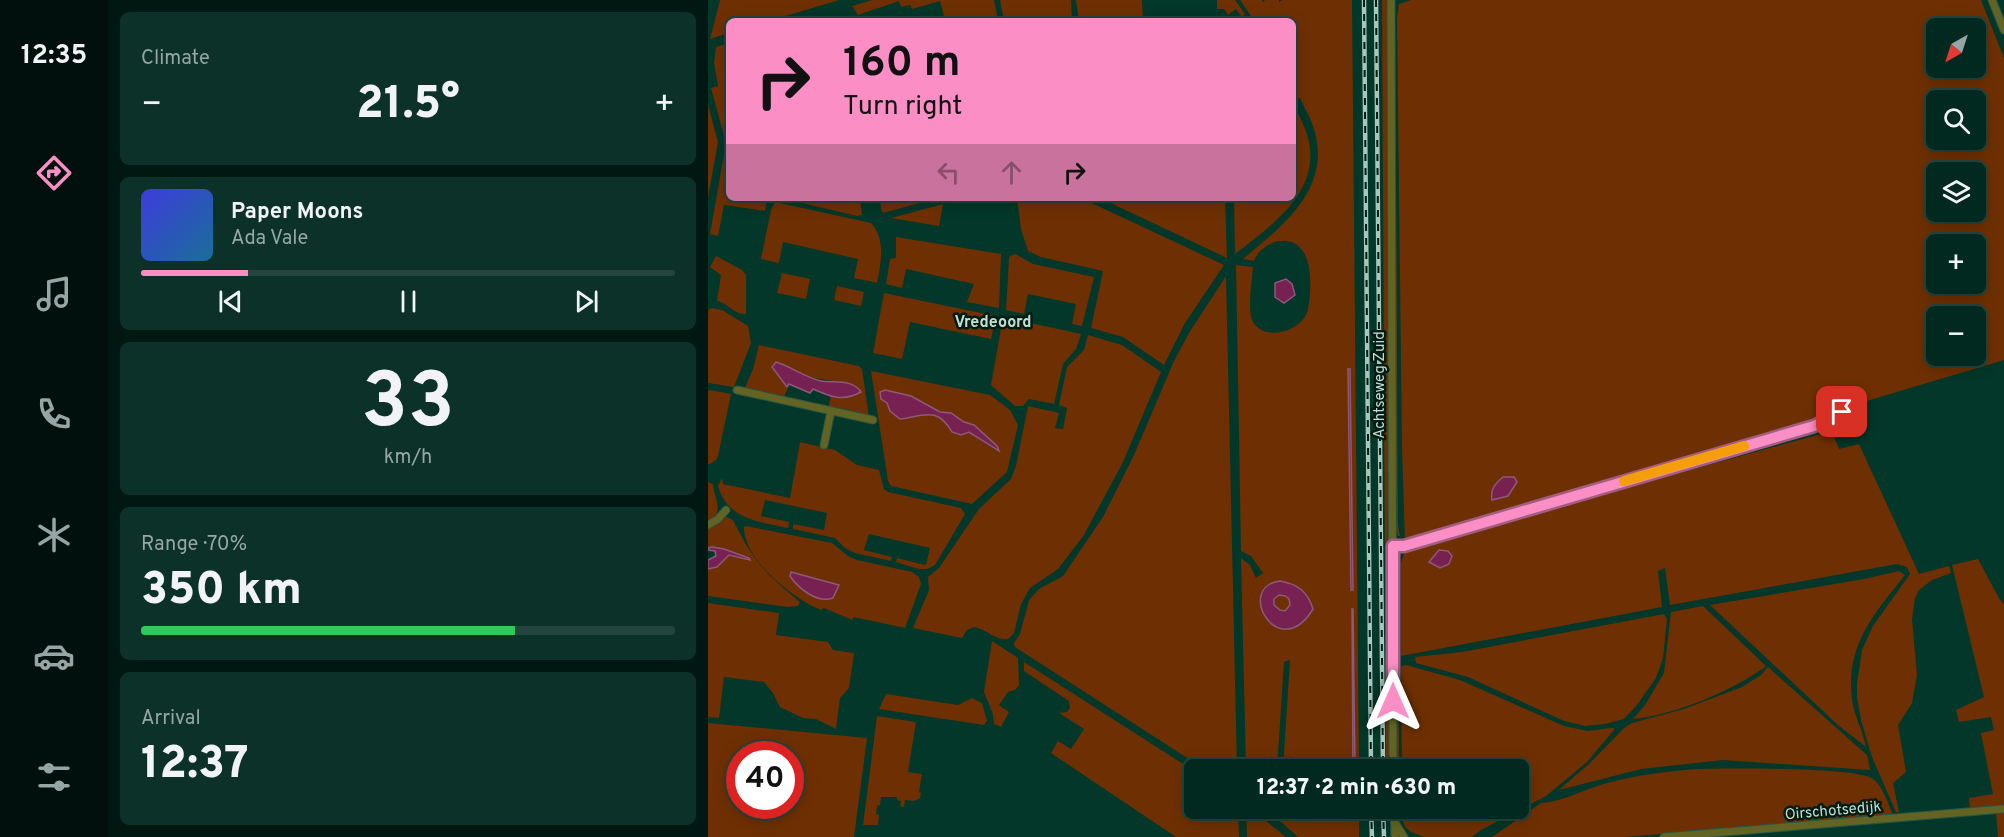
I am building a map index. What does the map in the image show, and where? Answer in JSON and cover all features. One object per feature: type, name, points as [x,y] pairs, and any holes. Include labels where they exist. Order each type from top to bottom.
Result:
[{"type":"street","points":[[1992,0],[2004,30]]},
{"type":"street","name":"Achtseweg Zuid","points":[[1393,1],[1393,759]]},
{"type":"street","points":[[737,390],[873,420]]},
{"type":"street","points":[[824,445],[831,411]]},
{"type":"street","points":[[1393,546],[1404,546],[1814,426],[1842,412]]},
{"type":"street","points":[[708,525],[726,510]]},
{"type":"street","name":"Oirschotsedijk","points":[[1664,837],[2004,809]]},
{"type":"street","points":[[1394,819],[1395,837]]},
{"type":"street","points":[[1394,819],[1404,837]]},
{"type":"shaded area","points":[[720,0],[839,0],[779,18],[726,18],[726,34],[710,39]]},
{"type":"shaded area","points":[[872,0],[994,0],[997,18],[944,18],[940,1],[912,9],[910,5],[901,7],[899,1],[858,15],[852,6]]},
{"type":"shaded area","points":[[1000,0],[1071,0],[1072,18],[1003,18]]},
{"type":"shaded area","points":[[1076,0],[1142,0],[1143,18],[1079,18]]},
{"type":"shaded area","points":[[1217,0],[1235,0],[1245,14],[1242,17],[1236,9],[1228,15],[1224,9],[1217,9]]},
{"type":"shaded area","points":[[1240,0],[1262,0],[1263,2],[1279,0],[1279,2],[1282,0],[1352,0],[1359,759],[1284,759],[1290,660],[1284,662],[1278,759],[1246,759],[1241,558],[1250,565],[1256,578],[1263,573],[1251,556],[1241,551],[1236,265],[1253,267],[1250,311],[1253,322],[1259,328],[1275,333],[1300,323],[1308,309],[1310,295],[1310,271],[1302,250],[1290,242],[1275,242],[1262,249],[1254,261],[1243,259],[1286,221],[1308,192],[1315,175],[1318,157],[1312,122],[1300,98],[1296,99],[1296,18],[1252,18]],"holes":[[[1280,581],[1297,587],[1305,593],[1313,609],[1265,616],[1261,598],[1267,585]]]},
{"type":"shaded area","points":[[1382,0],[1387,0],[1389,759],[1386,759]]},
{"type":"shaded area","points":[[1411,0],[1981,0],[2004,58],[2004,360],[1986,365],[1986,306],[1926,306],[1926,366],[1984,366],[1843,408],[1813,422],[1405,542],[1397,18],[1399,4]]},
{"type":"shaded area","points":[[1395,6],[1398,525],[1400,536],[1396,529]]},
{"type":"shaded area","points":[[726,44],[726,143],[711,88],[718,86],[714,63],[716,47]]},
{"type":"shaded area","points":[[708,105],[718,142],[708,197]]},
{"type":"shaded area","points":[[1296,110],[1308,138],[1310,157],[1308,175],[1296,197]]},
{"type":"shaded area","points":[[726,143],[726,201],[767,201],[765,211],[724,205],[718,236],[710,234]]},
{"type":"shaded area","points":[[794,201],[860,201],[862,215],[857,216]]},
{"type":"shaded area","points":[[880,201],[927,201],[883,213]]},
{"type":"shaded area","points":[[1017,201],[1087,201],[1224,265],[1185,323],[1164,365],[1123,337],[1091,328],[1103,271],[1041,257],[1028,251],[1021,229]]},
{"type":"shaded area","points":[[1106,201],[1225,201],[1227,258]]},
{"type":"shaded area","points":[[1234,201],[1293,201],[1264,232],[1235,254]]},
{"type":"shaded area","points":[[775,202],[871,223],[876,229],[881,244],[877,283],[854,278],[858,259],[783,242],[779,263],[761,259],[771,210]]},
{"type":"shaded area","points":[[943,204],[939,226],[891,218]]},
{"type":"shaded area","points":[[896,237],[1001,254],[999,308],[967,302],[974,284],[906,269],[902,288],[886,284],[890,259],[896,258]]},
{"type":"shaded area","points":[[1015,254],[1033,264],[1094,277],[1082,326],[1072,324],[1076,304],[1028,294],[1024,314],[1006,310],[1009,259]]},
{"type":"shaded area","points":[[716,256],[742,270],[746,275],[746,314],[738,313],[717,301],[721,275],[710,267]]},
{"type":"shaded area","points":[[782,273],[810,279],[806,299],[777,293]]},
{"type":"shaded area","points":[[1226,276],[1237,759],[1189,759],[1015,647],[1014,643],[1020,634],[1029,600],[1039,589],[1063,576],[1103,517],[1134,455],[1174,361],[1189,333]]},
{"type":"shaded area","points":[[1286,279],[1292,284],[1295,295],[1284,303],[1275,297],[1275,283]]},
{"type":"shaded area","points":[[837,286],[864,292],[861,306],[834,300]]},
{"type":"shaded area","points":[[884,293],[996,316],[991,339],[910,322],[902,359],[873,353]]},
{"type":"shaded area","points":[[712,308],[722,310],[748,326],[751,343],[734,387],[708,383],[708,310]]},
{"type":"shaded area","points":[[1003,317],[1081,334],[1076,349],[1063,364],[1054,404],[1029,399],[1023,406],[1015,406],[991,385]]},
{"type":"shaded area","points":[[1088,335],[1122,345],[1161,372],[1123,462],[1084,535],[1058,569],[1030,588],[1021,604],[1014,633],[1008,639],[974,627],[967,630],[962,638],[913,628],[929,590],[928,577],[939,568],[979,509],[1011,479],[1016,466],[1028,406],[1059,413],[1055,428],[1063,429],[1067,408],[1059,405],[1067,367],[1084,350]]},
{"type":"shaded area","points":[[759,345],[859,366],[862,369],[869,417],[828,409],[831,395],[861,392],[857,388],[802,375],[776,362],[783,382],[788,388],[783,399],[744,390],[753,369]]},
{"type":"shaded area","points":[[776,362],[821,381],[849,383],[861,392],[843,398],[813,389],[810,393],[789,384],[787,387],[772,367]]},
{"type":"shaded area","points":[[1348,369],[1350,369],[1353,590],[1351,590]]},
{"type":"shaded area","points":[[871,371],[990,395],[1010,410],[1018,425],[1007,472],[972,504],[891,486],[888,481]],"holes":[[[887,403],[926,405],[974,425],[997,451],[969,432],[952,432],[938,416],[927,413],[911,417],[890,411]]]},
{"type":"shaded area","points":[[885,390],[911,396],[940,412],[951,413],[964,422],[974,425],[997,446],[999,451],[969,432],[961,435],[952,432],[941,419],[935,416],[923,415],[900,419],[881,399],[880,392]]},
{"type":"shaded area","points":[[708,391],[731,394],[718,456],[716,460],[708,464]]},
{"type":"shaded area","points":[[1832,431],[1839,449],[1859,444],[1919,574],[1949,566],[1951,573],[1932,580],[1919,590],[1915,598],[1912,619],[1917,675],[1912,703],[1898,725],[1906,772],[1893,783],[1899,812],[1896,812],[1872,757],[1861,720],[1857,684],[1862,650],[1873,626],[1910,574],[1907,567],[1897,564],[1670,605],[1665,568],[1658,571],[1662,607],[1401,656],[1401,563],[1406,548]]},
{"type":"shaded area","points":[[800,442],[835,450],[857,465],[879,470],[884,489],[888,492],[961,508],[965,514],[935,565],[921,569],[896,562],[897,558],[926,565],[930,548],[869,534],[864,550],[892,557],[891,561],[855,553],[845,548],[835,538],[793,529],[793,524],[824,530],[827,513],[765,500],[761,516],[789,522],[788,528],[755,521],[729,506],[718,486],[722,478],[723,484],[790,498]]},
{"type":"shaded area","points":[[1503,477],[1514,477],[1517,482],[1508,496],[1492,500],[1494,487]]},
{"type":"shaded area","points":[[708,482],[713,484],[718,510],[708,523]]},
{"type":"shaded area","points":[[727,517],[733,520],[761,566],[800,602],[798,606],[788,607],[708,596],[708,569],[729,555],[750,560],[724,549],[708,548],[708,528]]},
{"type":"shaded area","points":[[744,527],[832,543],[857,560],[912,572],[919,577],[921,584],[905,628],[854,617],[852,620],[824,608],[821,610],[797,597],[761,565],[746,539]],"holes":[[[791,572],[839,585],[833,598],[821,599],[809,594],[798,585],[790,576]]]},
{"type":"shaded area","points":[[712,547],[724,549],[750,560],[729,555],[717,567],[708,569],[708,560],[716,556],[715,551],[708,550]]},
{"type":"shaded area","points":[[1439,550],[1448,551],[1452,556],[1449,564],[1440,568],[1429,562]]},
{"type":"shaded area","points":[[1396,554],[1400,554],[1398,563],[1399,759],[1397,759]]},
{"type":"shaded area","points":[[1978,559],[2004,604],[2004,805],[1970,808],[1969,798],[1993,794],[1981,733],[1994,730],[1991,717],[1959,722],[1956,710],[1984,697],[1952,565]]},
{"type":"shaded area","points":[[1899,571],[1905,575],[1873,617],[1858,646],[1853,662],[1852,699],[1866,747],[1838,725],[1710,605],[1864,579]]},
{"type":"shaded area","points":[[791,572],[839,585],[833,598],[821,599],[808,594],[798,585],[790,576]]},
{"type":"shaded area","points":[[1280,581],[1292,584],[1305,593],[1313,609],[1300,624],[1287,629],[1275,626],[1266,618],[1261,607],[1261,596],[1267,586]],"holes":[[[1279,595],[1289,599],[1290,605],[1285,611],[1274,605],[1274,599]]]},
{"type":"shaded area","points":[[1279,595],[1285,595],[1290,603],[1288,609],[1279,611],[1274,606],[1274,600]]},
{"type":"shaded area","points":[[708,603],[779,613],[776,635],[828,642],[833,650],[854,653],[849,688],[840,698],[836,729],[816,719],[803,718],[780,707],[764,682],[724,677],[719,718],[708,717]]},
{"type":"shaded area","points":[[1703,606],[1766,666],[1721,693],[1666,713],[1633,719],[1645,705],[1664,673],[1671,612]]},
{"type":"shaded area","points":[[1352,609],[1355,759],[1353,759]]},
{"type":"shaded area","points":[[1664,614],[1667,619],[1663,658],[1656,678],[1624,719],[1605,724],[1585,726],[1564,721],[1468,677],[1416,663],[1415,657],[1462,652]]},
{"type":"shaded area","points":[[992,641],[1018,658],[1019,685],[1015,690],[1008,692],[999,705],[1009,712],[1001,727],[994,724],[993,714],[984,692]]},
{"type":"shaded area","points":[[1024,662],[1184,765],[1184,819],[1238,819],[1239,837],[1176,837],[1051,753],[1058,741],[1071,749],[1084,729],[1059,713],[1067,712],[1070,708],[1069,701],[1024,671]]},
{"type":"shaded area","points":[[1406,665],[1460,680],[1564,726],[1588,731],[1610,728],[1614,730],[1587,762],[1546,796],[1529,805],[1529,759],[1402,759],[1401,666]]},
{"type":"shaded area","points":[[1768,667],[1867,755],[1870,770],[1723,760],[1641,769],[1559,790],[1632,723],[1684,709],[1742,687],[1761,675]]},
{"type":"shaded area","points":[[886,694],[958,705],[972,698],[982,703],[987,721],[984,725],[879,709]]},
{"type":"shaded area","points":[[877,716],[916,722],[908,772],[922,774],[919,792],[921,793],[920,798],[914,801],[905,800],[904,807],[900,806],[901,801],[897,800],[897,797],[881,797],[876,814],[879,815],[878,825],[863,825]]},
{"type":"shaded area","points":[[708,723],[867,738],[854,837],[708,837]]},
{"type":"shaded area","points":[[1735,768],[1818,770],[1862,775],[1873,779],[1880,786],[1893,815],[1625,837],[1492,837],[1518,819],[1529,819],[1529,811],[1541,803],[1556,801],[1599,785],[1664,772]]},
{"type":"shaded area","points":[[1996,813],[2004,813],[2004,837],[1998,837]]},
{"type":"shaded area","points":[[1246,819],[1264,819],[1286,837],[1247,837]]},
{"type":"shaded area","points":[[1280,819],[1359,819],[1359,837],[1298,837]]},
{"type":"shaded area","points":[[1402,819],[1502,819],[1472,837],[1424,837],[1405,827]]},
{"type":"railway","points":[[1364,0],[1371,759]]},
{"type":"railway","points":[[1376,0],[1383,759]]},
{"type":"railway","points":[[1371,819],[1372,837]]},
{"type":"railway","points":[[1383,819],[1384,837]]},
{"type":"slow traffic","points":[[1624,481],[1744,446]]},
{"type":"district","name":"Vredeoord","points":[[993,321]]},
{"type":"route","points":[[1393,701],[1393,546],[1404,546],[1814,426],[1842,412]]}]
